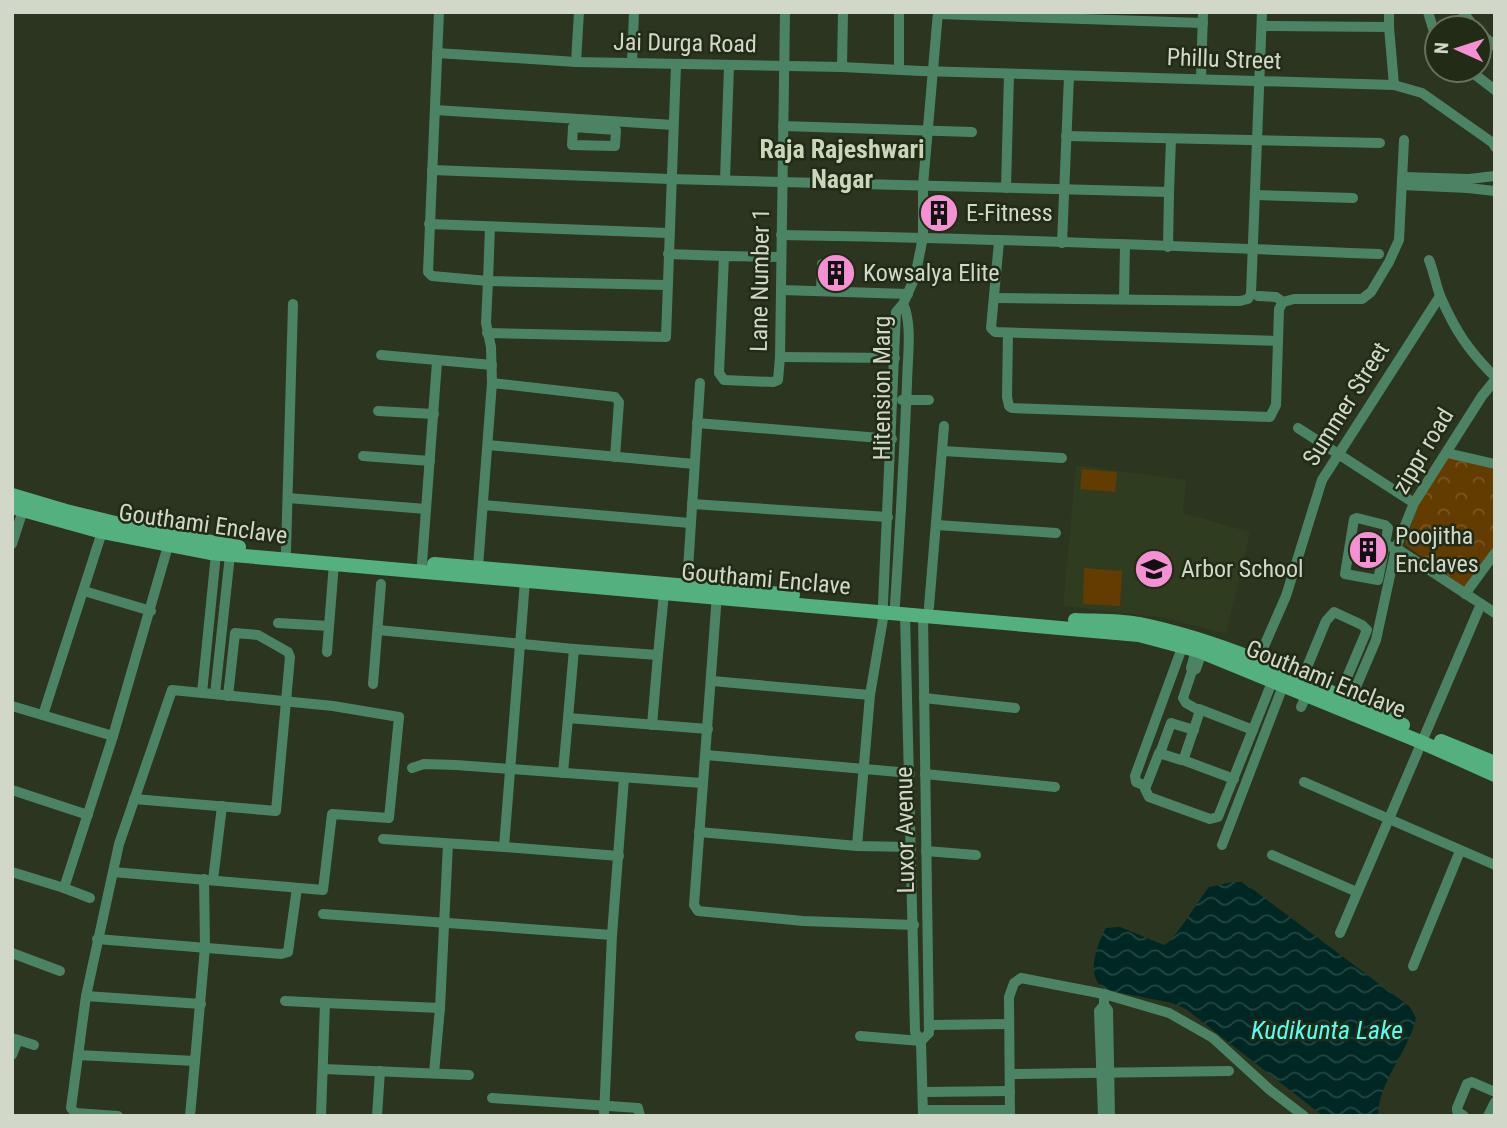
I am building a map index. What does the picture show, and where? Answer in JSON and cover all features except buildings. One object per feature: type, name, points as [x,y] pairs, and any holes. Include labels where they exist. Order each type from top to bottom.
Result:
[{"type":"street","points":[[439,12],[428,272],[432,276],[488,281],[666,285]]},
{"type":"street","points":[[576,62],[579,12]]},
{"type":"street","points":[[632,63],[634,12]]},
{"type":"street","points":[[775,12],[785,12]]},
{"type":"street","name":"Lane Number 1","points":[[724,256],[720,378],[761,382],[778,380],[785,12]]},
{"type":"street","points":[[842,67],[843,12]]},
{"type":"street","points":[[899,12],[899,69]]},
{"type":"street","points":[[995,298],[1244,301],[1251,293],[1254,250],[1262,12]]},
{"type":"street","points":[[1389,12],[1394,85]]},
{"type":"street","points":[[781,290],[844,287],[905,299],[915,276],[923,237],[923,185],[938,13],[1203,18],[1201,79]]},
{"type":"street","points":[[1262,26],[1389,27]]},
{"type":"street","name":"Jai Durga Road","points":[[437,52],[576,62],[842,67],[933,72]]},
{"type":"street","points":[[487,333],[666,337],[676,65]]},
{"type":"street","points":[[725,180],[729,66]]},
{"type":"street","name":"Phillu Street","points":[[933,72],[1394,85],[1422,93],[1495,147]]},
{"type":"street","points":[[1006,188],[1009,74]]},
{"type":"street","points":[[1062,243],[1069,76]]},
{"type":"street","points":[[435,110],[580,124],[673,125]]},
{"type":"street","points":[[580,124],[571,129],[572,145],[614,147],[616,130],[608,125]]},
{"type":"street","points":[[783,126],[972,132]]},
{"type":"street","points":[[1066,136],[1380,142]]},
{"type":"street","points":[[1168,247],[1171,139]]},
{"type":"street","points":[[1008,333],[1007,397],[1012,408],[1265,418],[1273,415],[1276,405],[1279,309],[1283,302],[1294,299],[1356,300],[1367,297],[1399,240],[1404,140]]},
{"type":"street","points":[[432,170],[1169,192]]},
{"type":"street","points":[[1403,181],[1495,176]]},
{"type":"street","points":[[1403,181],[1495,191]]},
{"type":"street","points":[[1255,195],[1353,198]]},
{"type":"street","points":[[429,224],[668,233]]},
{"type":"street","points":[[478,567],[492,383],[487,333],[490,227]]},
{"type":"street","points":[[781,236],[923,237],[999,242],[1379,254]]},
{"type":"street","points":[[999,242],[992,330],[1008,333],[1278,341]]},
{"type":"street","points":[[1124,299],[1125,245]]},
{"type":"street","points":[[668,254],[781,257]]},
{"type":"street","points":[[1429,260],[1440,296],[1470,352],[1495,379]]},
{"type":"street","points":[[825,288],[822,264],[845,265]]},
{"type":"street","points":[[1258,296],[1276,297],[1283,302]]},
{"type":"street","name":"Summer Street","points":[[1258,660],[1286,596],[1322,480],[1440,296]]},
{"type":"street","name":"Hitension Marg","points":[[892,609],[888,517],[896,312],[905,299]]},
{"type":"street","name":"Hitension Marg","points":[[892,609],[906,400],[908,321],[905,299]]},
{"type":"street","points":[[286,551],[293,304]]},
{"type":"street","points":[[381,355],[492,365]]},
{"type":"street","points":[[780,357],[895,358]]},
{"type":"street","points":[[422,563],[437,362]]},
{"type":"street","name":"zippr road","points":[[1350,701],[1376,640],[1396,548],[1414,503],[1463,424],[1495,379]]},
{"type":"street","points":[[492,383],[615,397],[619,402],[615,457]]},
{"type":"street","points":[[687,585],[700,383]]},
{"type":"street","points":[[894,400],[929,400]]},
{"type":"street","points":[[378,411],[434,414]]},
{"type":"street","points":[[697,423],[892,439]]},
{"type":"street","name":"Luxor Avenue","points":[[921,1041],[929,1033],[924,698],[926,611],[937,525],[944,426]]},
{"type":"street","points":[[1298,428],[1414,503]]},
{"type":"street","points":[[488,445],[694,464]]},
{"type":"street","points":[[943,451],[1062,458]]},
{"type":"street","points":[[1447,453],[1495,464]]},
{"type":"street","points":[[363,456],[430,461]]},
{"type":"street","points":[[288,498],[426,509]]},
{"type":"street","points":[[12,544],[18,503]]},
{"type":"street","name":"Gouthami Enclave","points":[[18,503],[236,547],[687,585],[717,592]]},
{"type":"street","name":"Gouthami Enclave","points":[[18,503],[102,532],[223,554],[664,593],[717,592],[892,609],[1136,624],[1203,641],[1258,660],[1296,689],[1350,701],[1423,738]]},
{"type":"street","points":[[691,504],[888,517]]},
{"type":"street","points":[[483,505],[690,523]]},
{"type":"street","points":[[1354,519],[1385,525],[1388,528],[1385,545],[1378,580],[1345,574],[1354,519]]},
{"type":"street","points":[[937,525],[1056,533]]},
{"type":"street","points":[[43,715],[102,532]]},
{"type":"street","points":[[1385,545],[1396,548],[1495,613]]},
{"type":"street","points":[[64,888],[113,736],[168,546]]},
{"type":"street","points":[[1465,594],[1495,553]]},
{"type":"street","points":[[202,693],[223,554]]},
{"type":"street","points":[[215,694],[223,554]]},
{"type":"street","points":[[327,652],[334,563]]},
{"type":"street","points":[[504,847],[525,582]]},
{"type":"street","points":[[373,684],[381,584]]},
{"type":"street","points":[[84,591],[151,611]]},
{"type":"street","points":[[717,592],[694,905],[698,911],[803,921],[914,925]]},
{"type":"street","points":[[652,725],[664,593]]},
{"type":"street","points":[[1340,933],[1481,604]]},
{"type":"street","points":[[857,846],[870,695],[892,609]]},
{"type":"street","name":"Luxor Avenue","points":[[892,609],[910,773],[915,1032],[921,1041],[923,1113]]},
{"type":"street","name":"Gouthami Enclave","points":[[926,611],[1139,635],[1194,649],[1423,738],[1494,769]]},
{"type":"street","points":[[1222,845],[1326,621],[1334,612],[1367,630],[1348,676]]},
{"type":"street","points":[[278,623],[329,625]]},
{"type":"street","points":[[378,630],[658,655]]},
{"type":"street","points":[[134,799],[276,811],[290,657],[288,652],[258,635],[234,633],[228,695]]},
{"type":"street","points":[[564,773],[574,649]]},
{"type":"street","points":[[1194,649],[1192,671],[1184,698],[1186,703],[1253,730]]},
{"type":"street","points":[[1146,786],[1136,782],[1135,776],[1194,649]]},
{"type":"street","points":[[712,681],[870,695]]},
{"type":"street","points":[[1194,730],[1171,723],[1146,786],[1149,797],[1212,820],[1219,817],[1253,730],[1296,689]]},
{"type":"street","points":[[113,872],[323,890],[332,814],[388,818],[399,717],[333,706],[172,690],[134,799],[113,872],[86,996],[71,1108],[75,1112],[118,1116]]},
{"type":"street","points":[[924,698],[1015,708]]},
{"type":"street","points":[[12,706],[113,736]]},
{"type":"street","points":[[1183,760],[1199,709]]},
{"type":"street","points":[[568,718],[708,729]]},
{"type":"street","points":[[1160,752],[1234,779]]},
{"type":"street","points":[[706,754],[910,773]]},
{"type":"street","points":[[412,768],[424,764],[702,783]]},
{"type":"street","points":[[925,775],[1055,787]]},
{"type":"street","points":[[604,1111],[612,935],[624,778]]},
{"type":"street","points":[[1304,782],[1495,865]]},
{"type":"street","points":[[12,790],[88,815]]},
{"type":"street","points":[[190,1116],[201,1004],[208,880],[222,806]]},
{"type":"street","points":[[699,832],[857,846],[911,847]]},
{"type":"street","points":[[383,839],[619,856]]},
{"type":"street","points":[[434,1073],[448,844]]},
{"type":"street","points":[[1413,966],[1460,850]]},
{"type":"street","points":[[926,851],[976,855]]},
{"type":"street","points":[[1272,855],[1357,892]]},
{"type":"street","points":[[12,872],[90,898]]},
{"type":"street","points":[[97,939],[281,954],[288,952],[297,888]]},
{"type":"street","points":[[323,914],[612,935]]},
{"type":"street","points":[[12,953],[60,971]]},
{"type":"street","points":[[923,1113],[1010,1113],[1011,988],[1021,978],[1104,1000],[1169,1013],[1213,1038],[1300,1115]]},
{"type":"street","points":[[86,996],[201,1004]]},
{"type":"street","points":[[1104,1000],[1099,1011],[1110,1116]]},
{"type":"street","points":[[285,1001],[440,1008]]},
{"type":"street","points":[[321,1116],[325,1003]]},
{"type":"street","points":[[929,1025],[1009,1024]]},
{"type":"street","points":[[860,1036],[921,1041]]},
{"type":"street","points":[[12,1055],[15,1039],[34,1045]]},
{"type":"street","points":[[78,1055],[195,1061]]},
{"type":"street","points":[[323,1069],[469,1075]]},
{"type":"street","points":[[377,1116],[380,1071]]},
{"type":"street","points":[[1010,1074],[1229,1071]]},
{"type":"street","points":[[1102,1116],[1106,1072]]},
{"type":"street","points":[[1464,1116],[1457,1108],[1468,1084],[1472,1082],[1495,1092]]},
{"type":"street","points":[[924,1092],[1010,1091]]},
{"type":"street","points":[[492,1098],[604,1111],[638,1108],[640,1116]]},
{"type":"street","points":[[1488,1116],[1495,1102]]},
{"type":"shaded area","name":"Arbor School","points":[[1076,465],[1186,480],[1183,513],[1250,532],[1226,634],[1165,618],[1063,606]]},
{"type":"green space","points":[[1448,457],[1495,468],[1495,546],[1464,587],[1405,545],[1417,506]]},
{"type":"green space","points":[[1082,469],[1117,472],[1115,492],[1080,489]]},
{"type":"green space","points":[[1084,568],[1122,571],[1120,606],[1083,604]]},
{"type":"water","name":"Kudikunta Lake","points":[[1243,882],[1410,1007],[1416,1018],[1407,1043],[1383,1090],[1378,1116],[1323,1116],[1186,1009],[1172,1003],[1107,990],[1096,979],[1094,962],[1106,928],[1120,927],[1164,945],[1180,928],[1209,887]]},
{"type":"tunnel","points":[[844,282],[845,265]]},
{"type":"place","name":"E-Fitness","points":[[939,213]]},
{"type":"place","name":"Kowsalya Elite","points":[[836,273]]},
{"type":"place","name":"Poojitha Enclaves","points":[[1368,550]]},
{"type":"place","name":"Arbor School","points":[[1154,569]]},
{"type":"district","name":"Raja Rajeshwari Nagar","points":[[842,164]]}]
